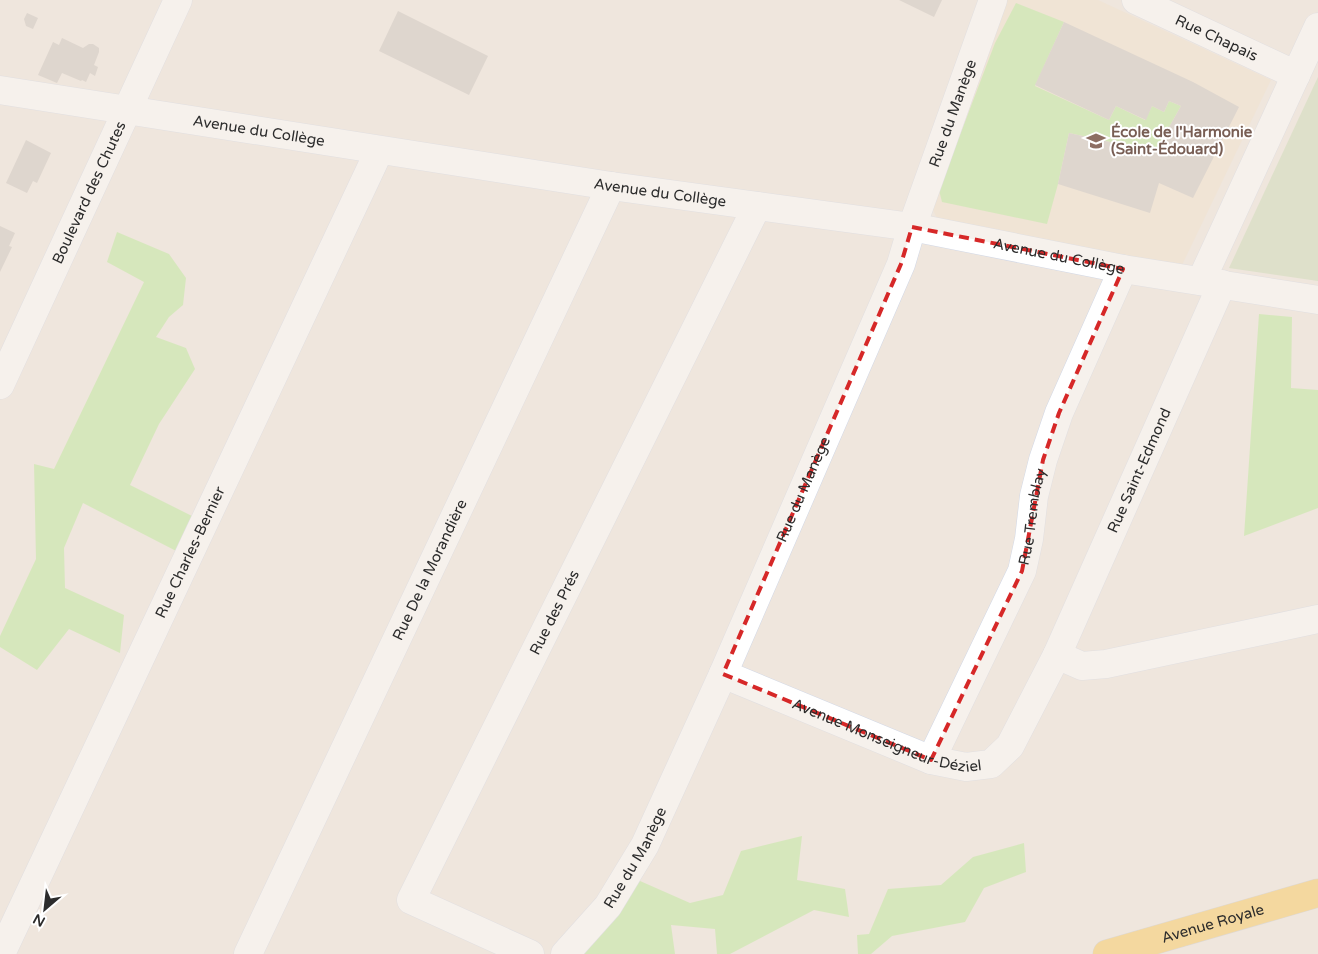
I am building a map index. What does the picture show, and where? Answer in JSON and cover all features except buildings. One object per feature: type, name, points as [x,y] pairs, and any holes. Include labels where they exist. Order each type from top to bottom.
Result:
[{"type":"main road","name":"Avenue Royale","points":[[1107,954],[1144,949],[1318,892]]},
{"type":"street","name":"Boulevard des Chutes","points":[[0,385],[178,0]]},
{"type":"street","name":"Rue du Manège","points":[[565,954],[608,906],[645,845],[723,674],[901,264],[912,227],[994,0]]},
{"type":"street","name":"Rue Chapais","points":[[1136,0],[1296,75]]},
{"type":"street","name":"Rue Saint-Edmond","points":[[1057,655],[1212,283],[1296,75],[1318,27]]},
{"type":"street","name":"Avenue du Collège","points":[[0,90],[611,186],[912,227],[1123,269],[1318,300]]},
{"type":"street","name":"Rue Charles-Bernier","points":[[0,954],[379,151]]},
{"type":"street","name":"Rue De la Morandière","points":[[248,954],[611,186]]},
{"type":"street","name":"Rue des Prés","points":[[530,954],[411,900],[757,206]]},
{"type":"street","name":"Rue Tremblay","points":[[930,760],[1022,571],[1034,496],[1059,413],[1123,269]]},
{"type":"street","points":[[1057,655],[1082,666],[1106,664],[1318,619]]},
{"type":"street","name":"Avenue Monseigneur-Déziel","points":[[723,674],[930,760],[966,767],[991,764],[1010,746],[1057,655]]},
{"type":"highlighted area","points":[[912,227],[1123,269],[1059,413],[1043,460],[1022,571],[931,760],[723,674],[901,264]]},
{"type":"shaded area","name":"École de l'Harmonie (Saint-Édouard)","points":[[1001,0],[1098,0],[1271,80],[1182,265],[940,224],[929,202]]},
{"type":"green space","points":[[1016,3],[1064,22],[1035,86],[1109,120],[1116,106],[1145,120],[1152,106],[1164,112],[1169,101],[1181,106],[1155,152],[1069,133],[1047,224],[942,202],[939,190],[995,43]]},
{"type":"green space","points":[[1318,77],[1318,281],[1229,268]]},
{"type":"green space","points":[[117,232],[169,254],[186,278],[183,305],[169,317],[156,337],[186,348],[195,369],[159,424],[130,485],[202,521],[182,554],[83,503],[64,548],[65,588],[124,615],[120,653],[69,629],[37,670],[0,647],[0,636],[36,559],[34,464],[54,469],[144,282],[107,262]]},
{"type":"green space","points":[[1259,314],[1292,317],[1291,388],[1318,390],[1318,508],[1244,536]]},
{"type":"green space","points":[[802,836],[797,880],[845,889],[849,917],[814,910],[730,954],[717,954],[715,929],[671,925],[675,954],[574,954],[631,877],[690,903],[723,895],[741,851]]},
{"type":"green space","points":[[1024,843],[1026,872],[984,888],[965,922],[892,936],[871,954],[858,954],[857,935],[869,934],[888,889],[941,885],[973,857]]},
{"type":"place","name":"École de l'Harmonie (Saint-Édouard)","points":[[1096,141]]}]
